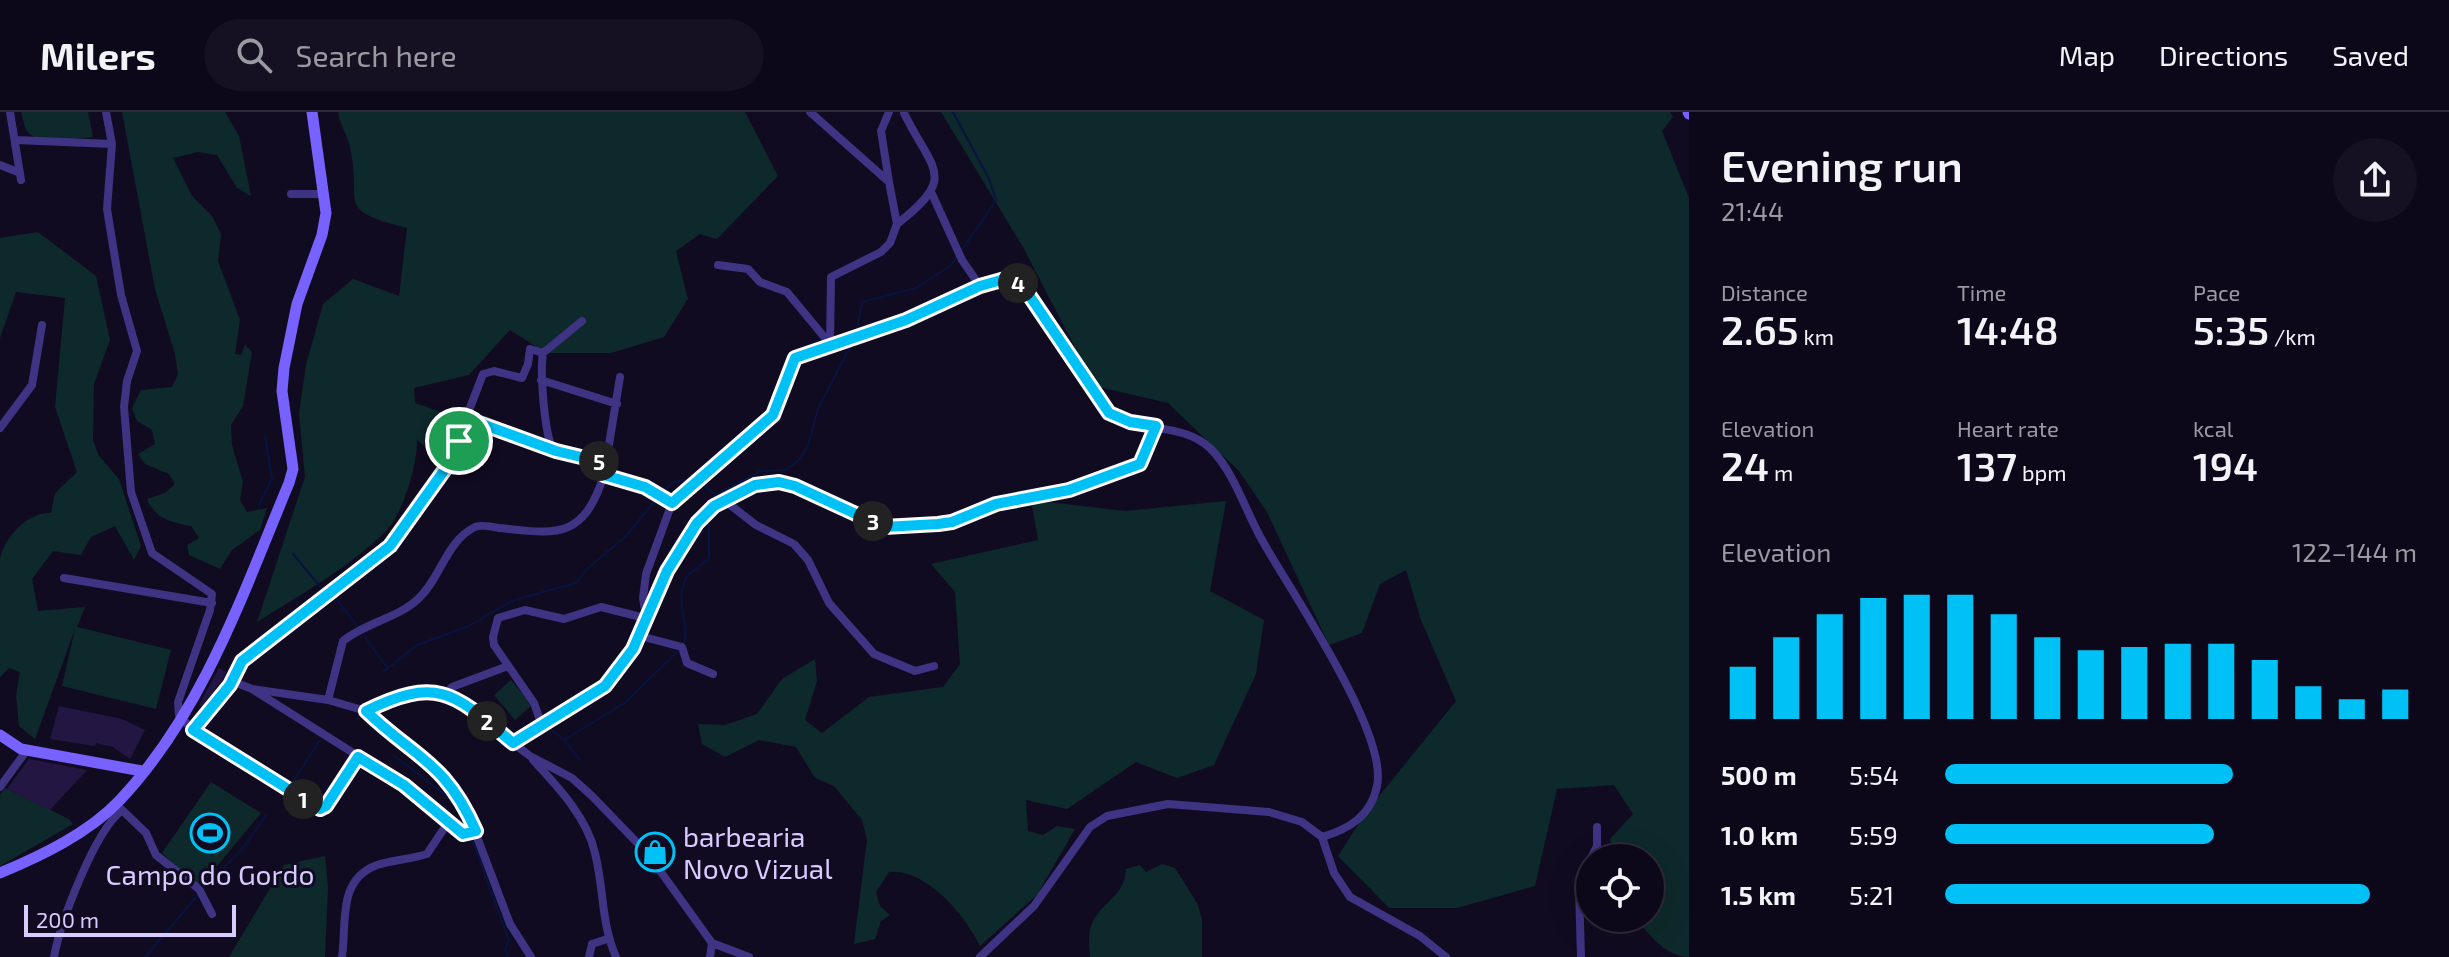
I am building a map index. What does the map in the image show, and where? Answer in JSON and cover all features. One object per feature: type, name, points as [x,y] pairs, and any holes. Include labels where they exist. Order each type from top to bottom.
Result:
[{"type":"main road","points":[[0,873],[27,862],[120,806],[142,771],[188,726],[293,469],[282,379],[297,304],[322,235],[326,213],[312,112]]},
{"type":"main road","points":[[0,735],[27,750],[142,771]]},
{"type":"street","points":[[0,165],[20,176],[10,112]]},
{"type":"street","points":[[106,112],[112,144],[107,209],[121,295],[137,351],[127,381],[124,407],[131,492],[152,553],[164,564],[207,587],[212,603],[178,702],[188,726],[320,809],[326,806],[358,757]]},
{"type":"street","points":[[810,112],[889,182]]},
{"type":"street","points":[[889,112],[881,131],[897,224]]},
{"type":"street","points":[[904,113],[931,161],[934,171],[932,194],[958,252],[980,286]]},
{"type":"street","points":[[15,140],[112,144]]},
{"type":"street","points":[[291,194],[323,194]]},
{"type":"street","points":[[830,345],[831,277],[871,260],[881,252],[890,243],[897,224],[932,194]]},
{"type":"street","points":[[718,265],[748,269],[760,282],[787,292],[830,345]]},
{"type":"street","points":[[645,617],[643,598],[646,574],[672,503],[773,415],[795,358],[920,314],[980,286],[1005,279],[1021,285],[1109,413],[1130,422],[1191,436],[1211,450],[1274,560],[1314,622],[1362,722],[1376,763],[1377,788],[1356,823],[1322,837]]},
{"type":"street","points":[[553,450],[547,435],[541,380],[543,353],[582,321]]},
{"type":"street","points":[[0,428],[32,385],[42,325]]},
{"type":"street","points":[[188,726],[232,681],[242,661],[390,546],[448,465],[483,374],[494,371],[522,378],[530,349],[543,353]]},
{"type":"street","points":[[328,700],[343,641],[419,599],[451,549],[473,528],[484,526],[543,534],[561,531],[583,515],[599,491],[604,475],[620,377]]},
{"type":"street","points":[[541,380],[617,404]]},
{"type":"street","points":[[468,419],[553,450],[606,463]]},
{"type":"street","points":[[513,743],[605,686],[629,657],[640,636],[645,617],[683,543],[706,511],[725,501],[764,482],[779,482],[821,495],[884,527],[952,522],[979,509],[1061,492],[1136,467],[1144,459],[1156,426]]},
{"type":"street","points":[[604,475],[645,487],[672,503]]},
{"type":"street","points":[[725,501],[756,525],[773,530],[794,544],[808,560],[829,603],[874,654],[915,671],[934,666]]},
{"type":"street","points":[[64,578],[212,603]]},
{"type":"street","points":[[541,723],[531,698],[493,641],[496,621],[501,616],[528,610],[564,619],[601,607],[645,617]]},
{"type":"street","points":[[640,636],[682,647],[687,663],[713,674]]},
{"type":"street","points":[[446,693],[452,687],[508,666]]},
{"type":"street","points":[[232,681],[258,691],[404,785],[463,834],[476,831]]},
{"type":"street","points":[[258,691],[328,700],[366,711],[448,779],[463,800],[510,924],[531,957]]},
{"type":"street","points":[[366,711],[399,695],[446,693],[530,756],[565,774],[592,796],[648,854],[712,943],[749,957]]},
{"type":"street","points":[[0,787],[27,750]]},
{"type":"street","points":[[530,756],[568,801],[591,842],[607,939],[616,957]]},
{"type":"street","points":[[980,957],[1034,906],[1084,834],[1107,816],[1151,806],[1201,805],[1281,814],[1302,822],[1322,837],[1334,873],[1350,897],[1420,936],[1446,957]]},
{"type":"street","points":[[54,957],[63,916],[120,806],[148,836],[156,855],[201,891],[212,914]]},
{"type":"street","points":[[342,957],[347,929],[346,900],[357,877],[380,864],[427,854],[449,821]]},
{"type":"street","points":[[1597,827],[1597,844]]},
{"type":"street","points":[[1580,932],[1581,957]]},
{"type":"street","points":[[589,957],[592,944],[607,939]]},
{"type":"street","points":[[710,957],[712,943]]},
{"type":"green space","points":[[21,112],[88,112],[93,137],[40,139],[27,131]]},
{"type":"green space","points":[[122,112],[225,112],[239,136],[251,196],[237,188],[217,155],[198,152],[173,158],[192,196],[212,216],[221,234],[218,261],[240,320],[235,354],[241,355],[245,345],[252,352],[243,406],[231,425],[232,445],[243,482],[240,500],[247,512],[267,508],[260,530],[232,550],[220,569],[189,555],[187,545],[199,538],[191,526],[164,518],[154,511],[147,499],[165,493],[175,484],[169,474],[145,464],[138,454],[155,444],[152,430],[137,421],[132,408],[141,390],[172,387],[178,374],[155,289]]},
{"type":"green space","points":[[338,112],[745,112],[778,176],[717,239],[700,234],[676,251],[688,299],[664,337],[611,353],[546,353],[510,330],[469,375],[414,388],[415,403],[467,421],[450,454],[432,440],[427,449],[417,440],[408,489],[385,532],[340,569],[257,622],[305,477],[299,413],[306,365],[323,304],[353,279],[399,296],[407,228],[369,216],[360,209],[354,193],[348,139]]},
{"type":"green space","points":[[941,112],[1670,112],[1673,117],[1662,131],[1689,198],[1689,957],[1666,949],[1648,932],[1664,932],[1664,844],[1611,844],[1610,839],[1633,814],[1614,785],[1557,789],[1535,886],[1457,908],[1389,908],[1338,856],[1367,811],[1456,701],[1421,620],[1406,570],[1380,584],[1362,633],[1329,645],[1267,512],[1239,471],[1168,403],[1095,386],[1023,247]]},
{"type":"green space","points":[[38,232],[96,276],[110,340],[94,384],[93,440],[99,456],[119,479],[141,546],[134,560],[115,526],[91,537],[81,555],[53,551],[32,579],[38,611],[85,607],[77,627],[171,650],[156,709],[62,686],[75,629],[35,739],[19,726],[16,695],[20,672],[9,668],[0,677],[0,559],[7,542],[19,527],[34,517],[51,513],[55,493],[77,472],[55,407],[65,298],[16,292],[0,338],[0,238]]},
{"type":"green space","points":[[1031,500],[1125,511],[1226,501],[1210,591],[1264,620],[1256,674],[1214,765],[1177,778],[1136,762],[1067,809],[1026,800],[1028,831],[1043,835],[1057,826],[1075,829],[1037,895],[980,946],[965,921],[943,896],[917,878],[889,872],[876,892],[880,906],[890,915],[881,921],[875,939],[854,944],[867,840],[862,820],[834,786],[815,778],[796,747],[759,740],[725,757],[702,744],[698,724],[725,725],[757,714],[782,679],[815,659],[817,681],[805,720],[822,733],[869,697],[943,687],[960,664],[955,592],[931,564],[1038,540]]},
{"type":"green space","points":[[511,680],[532,705],[515,720],[494,695]]},
{"type":"green space","name":"Campo do Gordo","points":[[211,782],[261,813],[199,888],[162,853]]},
{"type":"green space","points":[[5,788],[69,819],[73,824],[0,866],[0,795]]},
{"type":"green space","points":[[325,856],[328,888],[325,957],[229,957],[284,865]]},
{"type":"green space","points":[[1162,864],[1175,868],[1197,903],[1202,919],[1202,957],[1090,957],[1092,922],[1119,890],[1126,869],[1140,865],[1146,872]]},
{"type":"building","points":[[219,668],[226,672],[224,677],[202,707],[199,705]]},
{"type":"building","points":[[59,706],[122,719],[145,730],[130,759],[113,747],[50,739]]},
{"type":"building","points":[[29,759],[87,770],[50,810],[7,789]]},
{"type":"waterway","points":[[953,112],[989,179],[996,200],[962,250]]},
{"type":"waterway","points":[[856,335],[862,302],[916,288],[949,267],[956,258]]},
{"type":"waterway","points":[[712,502],[715,495],[761,471],[786,470],[800,459],[808,445],[818,409],[853,341]]},
{"type":"waterway","points":[[259,505],[272,479],[265,436]]},
{"type":"waterway","points":[[660,494],[673,482],[696,478]]},
{"type":"waterway","points":[[701,482],[714,494]]},
{"type":"waterway","points":[[383,672],[417,645],[467,627],[514,600],[576,583],[587,569],[627,535],[656,499]]},
{"type":"waterway","points":[[683,644],[686,630],[682,590],[687,577],[709,558],[709,516]]},
{"type":"waterway","points":[[293,554],[324,591]]},
{"type":"waterway","points":[[335,597],[357,626]]},
{"type":"waterway","points":[[364,636],[387,667]]},
{"type":"waterway","points":[[564,740],[626,702],[680,649]]},
{"type":"waterway","points":[[548,727],[564,740],[580,760]]},
{"type":"waterway","points":[[291,785],[320,740]]},
{"type":"waterway","points":[[394,756],[451,799],[469,830]]},
{"type":"waterway","points":[[202,890],[244,847],[266,815]]},
{"type":"waterway","points":[[471,836],[509,941],[505,949],[508,957]]},
{"type":"waterway","points":[[145,957],[198,895]]},
{"type":"place","name":"Campo do Gordo","points":[[210,833]]},
{"type":"place","name":"barbearia Novo Vizual","points":[[655,852]]},
{"type":"route","points":[[1005,279],[1021,285],[1027,292],[1109,413],[1130,422],[1156,426],[1144,459],[1136,467],[1069,490],[979,509],[952,522],[884,527],[848,507],[795,486],[779,482],[755,485],[706,511],[697,523],[667,571],[633,649],[605,686],[543,721],[513,743],[480,715],[446,693],[419,691],[399,695],[366,711],[448,779],[463,800],[476,831],[463,834],[404,785],[358,757],[326,806],[320,809],[193,730],[230,685],[242,661],[370,565],[390,546],[448,465],[459,441],[468,419],[556,451],[606,463],[604,475],[645,487],[672,503],[773,415],[795,358],[906,320],[980,286],[1005,279]]}]
